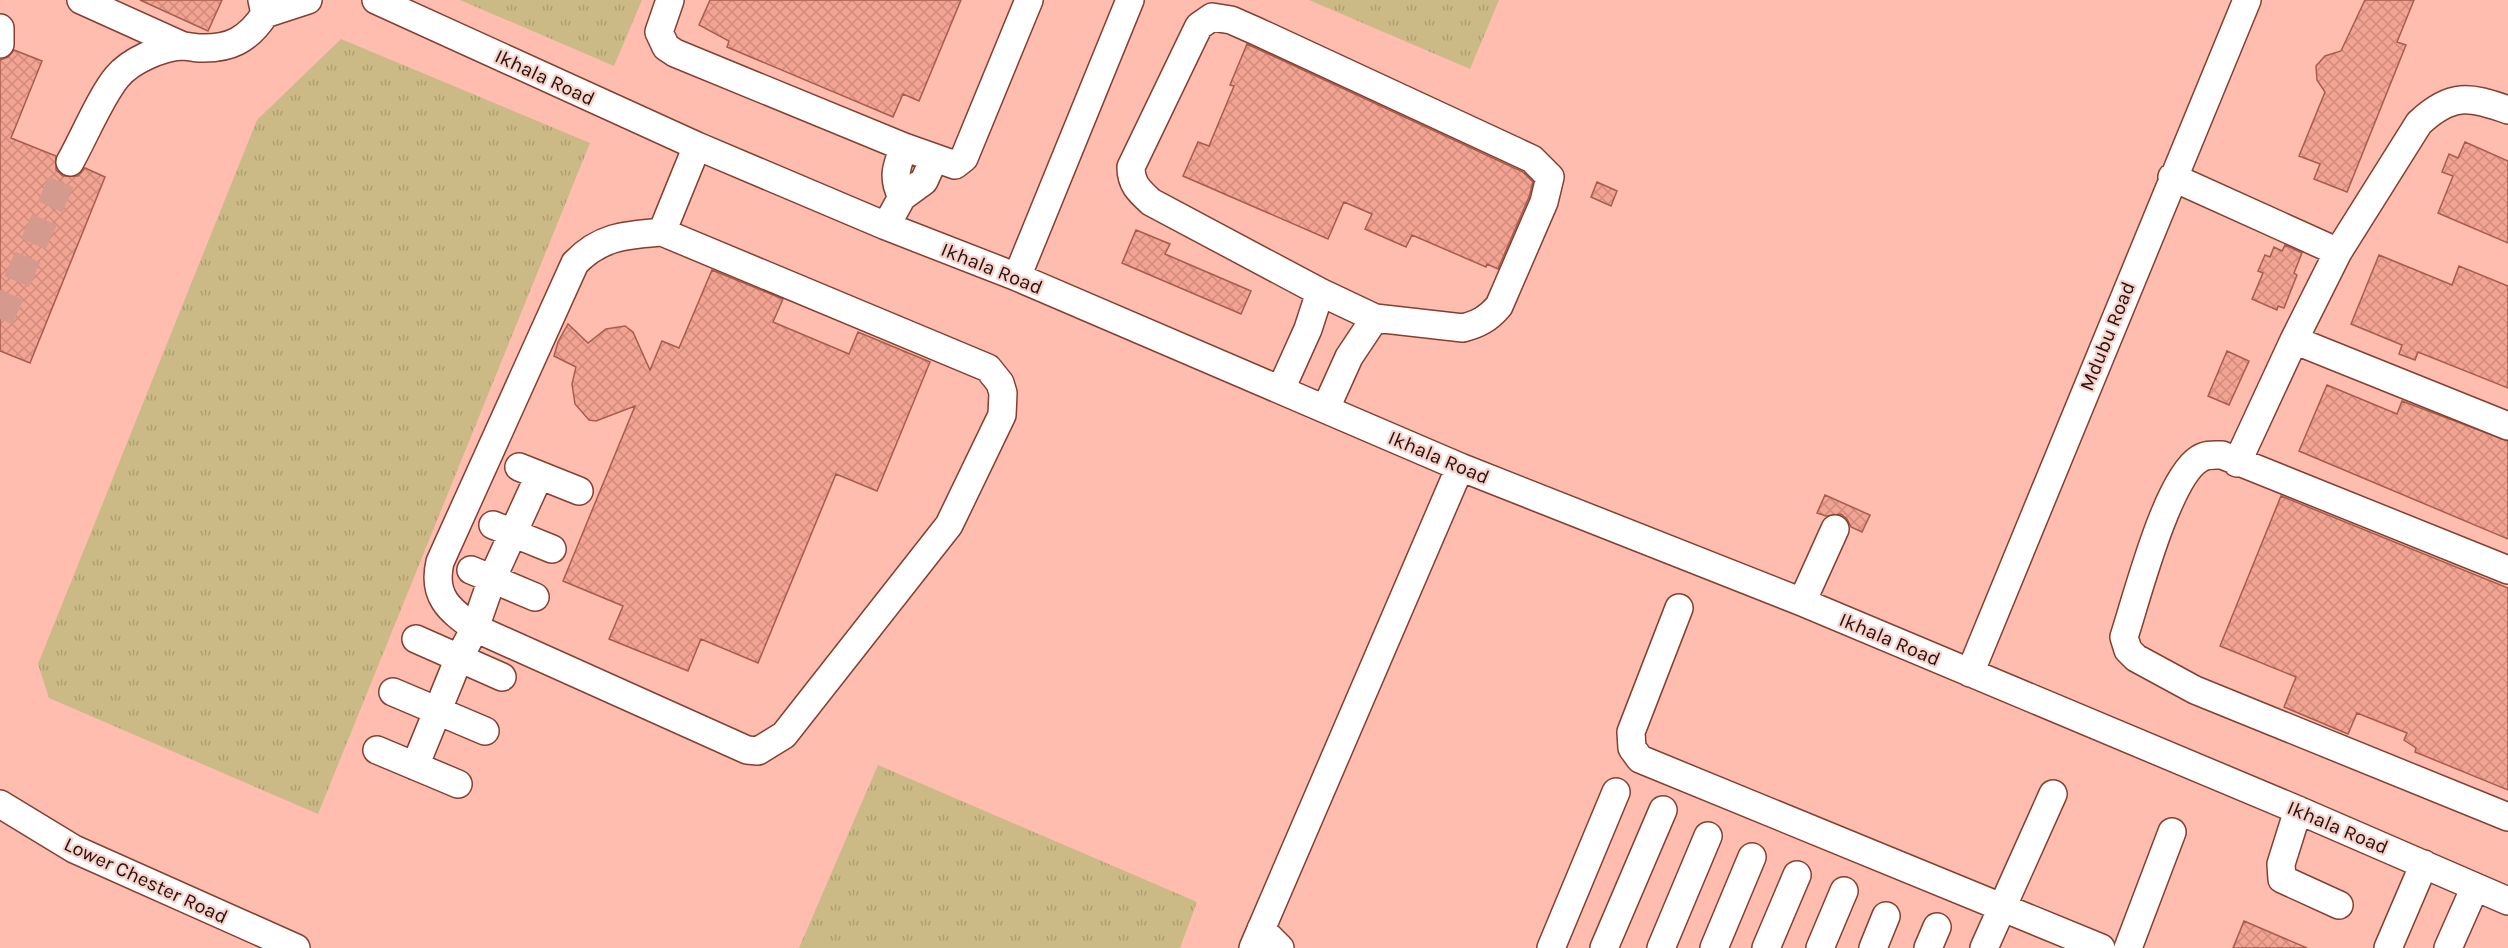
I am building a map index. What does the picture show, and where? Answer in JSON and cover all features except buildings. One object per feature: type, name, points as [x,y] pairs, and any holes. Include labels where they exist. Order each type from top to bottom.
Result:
[{"type":"street","points":[[81,0],[183,46],[219,49],[238,43],[250,34],[263,7],[308,0]]},
{"type":"street","name":"Ikhala Road","points":[[376,0],[697,146],[886,226],[1017,277],[1461,467],[1802,602],[2298,810],[2508,901]]},
{"type":"street","points":[[670,0],[659,32],[666,47],[675,53],[934,159],[956,165],[964,158],[1029,0]]},
{"type":"street","points":[[1017,277],[1130,0]]},
{"type":"street","name":"Mdubu Road","points":[[1970,673],[2172,177],[2247,0]]},
{"type":"street","points":[[1212,17],[1231,20],[1521,154],[1544,167],[1550,177],[1544,202],[1499,306],[1490,317],[1463,328],[1375,318],[1320,292],[1151,202],[1135,187],[1131,178],[1131,167],[1185,52],[1199,26],[1212,17]]},
{"type":"street","points":[[0,28],[0,44]]},
{"type":"street","points":[[70,162],[117,77],[146,57],[183,46]]},
{"type":"street","points":[[2237,463],[2338,252],[2408,137],[2435,108],[2457,99],[2481,100],[2508,110]]},
{"type":"street","points":[[662,232],[697,146]]},
{"type":"street","points":[[902,197],[897,187],[895,170],[904,147]]},
{"type":"street","points":[[886,226],[902,197],[924,181],[934,159]]},
{"type":"street","points":[[2172,177],[2338,252]]},
{"type":"street","points":[[662,232],[988,368],[1000,383],[1004,393],[1002,415],[949,525],[784,735],[758,751],[747,750],[475,628],[454,613],[438,590],[436,577],[440,562],[574,262],[595,244],[632,234],[662,232]]},
{"type":"street","points":[[1281,389],[1308,329],[1320,292]]},
{"type":"street","points":[[1326,408],[1349,357],[1375,318]]},
{"type":"street","points":[[2294,340],[2508,426]]},
{"type":"street","points":[[2508,570],[2237,463],[2222,455],[2210,454],[2199,459],[2178,482],[2124,637],[2128,650],[2136,658],[2195,690],[2508,817]]},
{"type":"street","points":[[1280,948],[1257,938],[1461,467]]},
{"type":"street","points":[[415,766],[459,658],[475,628],[482,575],[529,471],[579,491]]},
{"type":"street","points":[[503,529],[552,549]]},
{"type":"street","points":[[1802,602],[1835,529]]},
{"type":"street","points":[[482,575],[535,597]]},
{"type":"street","points":[[1679,608],[1630,732],[1632,748],[1640,759],[2101,948]]},
{"type":"street","points":[[416,639],[501,677]]},
{"type":"street","points":[[393,692],[485,731]]},
{"type":"street","points":[[377,750],[458,784]]},
{"type":"street","points":[[1551,948],[1616,792]]},
{"type":"street","points":[[1984,948],[2053,794]]},
{"type":"street","name":"Lower Chester Road","points":[[0,804],[74,849],[296,948]]},
{"type":"street","points":[[1604,948],[1664,810]]},
{"type":"street","points":[[2298,810],[2281,864],[2282,879],[2339,906]]},
{"type":"street","points":[[2127,948],[2172,832]]},
{"type":"street","points":[[1661,948],[1708,836]]},
{"type":"street","points":[[1714,948],[1752,857]]},
{"type":"street","points":[[2388,948],[2424,864]]},
{"type":"street","points":[[1766,948],[1797,875]]},
{"type":"street","points":[[2448,948],[2475,887]]},
{"type":"street","points":[[1820,948],[1844,891]]},
{"type":"street","points":[[1873,948],[1886,916]]},
{"type":"green space","points":[[460,0],[642,0],[614,66]]},
{"type":"green space","points":[[1309,0],[1499,0],[1470,69]]},
{"type":"green space","points":[[341,39],[590,143],[318,814],[49,698],[38,664],[257,120]]},
{"type":"green space","points":[[878,765],[1197,902],[1180,948],[799,948]]},
{"type":"tunnel","points":[[0,319],[70,162]]}]
